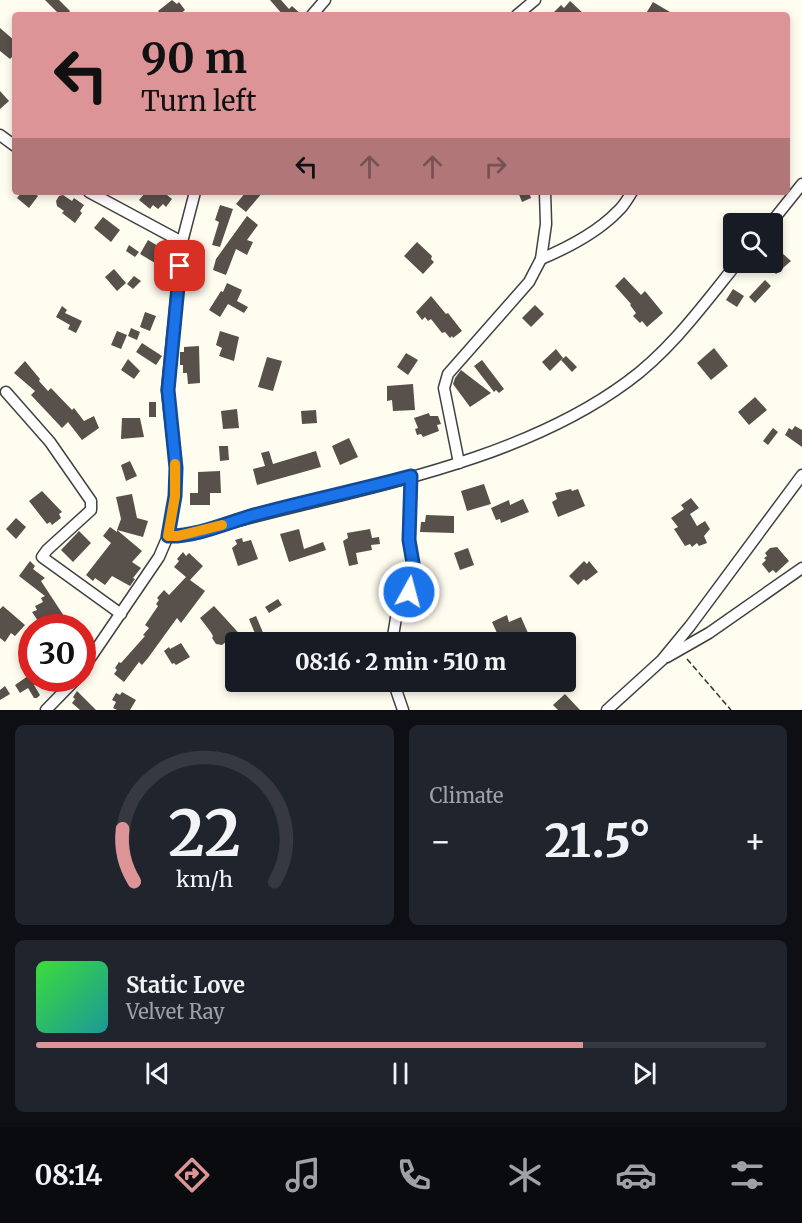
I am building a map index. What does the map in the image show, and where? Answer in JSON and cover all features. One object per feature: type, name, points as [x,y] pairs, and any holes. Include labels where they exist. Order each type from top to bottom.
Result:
[{"type":"street","points":[[315,12],[325,0]]},
{"type":"street","points":[[521,12],[535,0]]},
{"type":"street","points":[[779,213],[802,184]]},
{"type":"street","points":[[95,195],[182,242]]},
{"type":"street","points":[[96,650],[159,557],[168,536],[175,496],[176,468],[168,390],[182,242],[194,195]]},
{"type":"street","points":[[459,463],[444,388],[448,374],[529,282],[541,259],[546,224],[545,195]]},
{"type":"street","points":[[541,259],[558,252],[605,223],[631,195]]},
{"type":"street","points":[[168,536],[190,534],[459,463],[557,426],[627,382],[663,351],[729,273]]},
{"type":"street","points":[[6,392],[50,442],[91,501],[91,510],[42,557],[121,614]]},
{"type":"street","points":[[608,710],[662,660],[802,475]]},
{"type":"street","points":[[394,632],[398,606],[409,592],[414,569],[409,540],[411,476]]},
{"type":"street","points":[[662,660],[680,651],[754,603],[802,568]]},
{"type":"street","points":[[46,710],[63,692]]},
{"type":"street","points":[[397,692],[403,710]]},
{"type":"path","points":[[680,651],[731,710]]},
{"type":"building","points":[[45,0],[59,0],[70,11],[57,12]]},
{"type":"building","points":[[172,0],[177,4],[179,2],[185,10],[183,12],[158,11]]},
{"type":"building","points":[[270,0],[281,0],[289,9],[292,6],[299,12],[280,12]]},
{"type":"building","points":[[570,1],[582,12],[554,12],[561,5],[564,8]]},
{"type":"building","points":[[653,2],[670,12],[647,12]]},
{"type":"building","points":[[0,28],[12,38],[12,57],[10,59],[0,51]]},
{"type":"building","points":[[0,91],[9,101],[0,109]]},
{"type":"building","points":[[20,195],[38,196],[29,208],[17,198]]},
{"type":"building","points":[[63,195],[72,201],[74,198],[84,205],[75,223],[57,206],[56,201],[59,196]]},
{"type":"building","points":[[143,195],[167,195],[172,199],[166,207],[163,204],[158,209],[153,205],[150,209],[139,200]]},
{"type":"building","points":[[244,195],[260,195],[246,212],[236,204]]},
{"type":"building","points":[[519,195],[530,195],[531,198],[522,202]]},
{"type":"building","points":[[220,205],[233,209],[220,247],[212,245],[219,222],[215,220]]},
{"type":"building","points":[[247,216],[258,225],[247,240],[253,242],[247,255],[236,249],[226,275],[213,270],[216,259]]},
{"type":"building","points":[[103,217],[120,230],[111,242],[94,228]]},
{"type":"building","points":[[148,240],[168,252],[160,266],[140,254]]},
{"type":"building","points":[[417,242],[432,256],[431,259],[434,262],[423,274],[404,256]]},
{"type":"building","points":[[129,245],[139,252],[135,257],[126,251]]},
{"type":"building","points":[[783,254],[791,261],[783,268]]},
{"type":"building","points":[[114,269],[126,283],[117,291],[105,277]]},
{"type":"building","points":[[134,276],[141,281],[133,289],[127,284]]},
{"type":"building","points":[[624,277],[641,295],[645,291],[663,313],[647,327],[633,316],[636,313],[631,304],[615,286]]},
{"type":"building","points":[[765,280],[771,286],[755,303],[749,297]]},
{"type":"building","points":[[227,283],[242,290],[237,301],[248,307],[244,313],[228,304],[220,317],[209,310]]},
{"type":"building","points":[[733,289],[744,296],[737,307],[726,300]]},
{"type":"building","points":[[431,296],[462,331],[453,338],[445,332],[442,333],[431,319],[428,321],[425,317],[422,320],[416,312]]},
{"type":"building","points":[[535,305],[544,314],[531,327],[522,318]]},
{"type":"building","points":[[62,306],[67,310],[65,313],[82,321],[76,333],[68,329],[70,325],[56,317]]},
{"type":"building","points":[[145,312],[156,316],[150,331],[140,327]]},
{"type":"building","points":[[131,328],[140,332],[137,340],[128,336]]},
{"type":"building","points":[[117,331],[127,335],[121,349],[111,345]]},
{"type":"building","points":[[220,331],[239,337],[234,361],[219,356],[222,348],[216,345]]},
{"type":"building","points":[[142,343],[162,356],[156,365],[136,352]]},
{"type":"building","points":[[199,346],[200,383],[188,384],[187,373],[183,373],[183,365],[180,365],[180,352],[184,352],[184,347]]},
{"type":"building","points":[[714,348],[728,366],[711,380],[697,363]]},
{"type":"building","points":[[556,349],[563,358],[550,371],[542,362]]},
{"type":"building","points":[[406,353],[418,360],[408,375],[397,367]]},
{"type":"building","points":[[566,356],[577,367],[572,372],[561,360]]},
{"type":"building","points":[[267,357],[282,361],[273,391],[258,387]]},
{"type":"building","points":[[128,359],[140,371],[134,379],[121,370]]},
{"type":"building","points":[[482,360],[504,389],[499,393],[496,390],[494,392],[474,366]]},
{"type":"building","points":[[25,361],[48,391],[51,388],[72,410],[74,408],[84,421],[94,416],[99,428],[82,440],[68,422],[62,428],[31,395],[35,391],[14,373]]},
{"type":"building","points":[[461,370],[491,393],[470,407],[453,384]]},
{"type":"building","points":[[413,384],[415,410],[393,411],[392,400],[387,401],[387,386]]},
{"type":"building","points":[[755,397],[767,410],[749,425],[738,412]]},
{"type":"building","points":[[149,402],[156,402],[156,417],[149,417]]},
{"type":"building","points":[[237,409],[239,428],[223,429],[221,411]]},
{"type":"building","points":[[316,410],[317,423],[302,424],[301,411]]},
{"type":"building","points":[[429,413],[430,416],[438,416],[441,424],[437,425],[439,431],[423,437],[421,434],[417,435],[415,429],[418,428],[414,418]]},
{"type":"building","points":[[122,418],[140,418],[144,437],[121,439]]},
{"type":"building","points":[[795,426],[802,430],[802,447],[785,435],[789,428],[792,430]]},
{"type":"building","points":[[773,428],[778,432],[768,445],[763,441]]},
{"type":"building","points":[[349,438],[358,457],[340,465],[332,446]]},
{"type":"building","points":[[219,446],[228,446],[229,460],[220,461]]},
{"type":"building","points":[[269,451],[273,464],[316,451],[321,467],[257,485],[253,469],[265,466],[261,453]]},
{"type":"building","points":[[130,461],[137,476],[126,481],[121,465]]},
{"type":"building","points":[[220,471],[221,493],[210,493],[210,505],[190,505],[190,493],[198,493],[198,472]]},
{"type":"building","points":[[484,484],[491,504],[467,511],[461,491]]},
{"type":"building","points":[[571,489],[572,491],[578,489],[585,506],[558,517],[552,502],[557,499],[555,493]]},
{"type":"building","points":[[42,491],[62,512],[59,514],[61,518],[52,525],[50,522],[47,524],[29,501]]},
{"type":"building","points":[[132,494],[137,518],[148,521],[143,537],[117,530],[121,519],[116,497]]},
{"type":"building","points":[[691,498],[699,508],[690,514],[697,526],[705,521],[710,529],[704,536],[707,543],[699,546],[697,543],[692,547],[690,544],[685,546],[674,529],[678,527],[671,518],[684,509],[681,505]]},
{"type":"building","points":[[523,499],[529,512],[501,523],[500,519],[496,520],[491,508],[509,500],[510,505]]},
{"type":"building","points":[[426,515],[454,516],[454,533],[420,532],[421,522],[425,522]]},
{"type":"building","points":[[16,518],[26,527],[16,539],[6,529]]},
{"type":"building","points":[[110,527],[142,551],[132,562],[141,568],[130,586],[112,576],[105,585],[95,578],[93,581],[86,575],[111,543],[103,536]]},
{"type":"building","points":[[299,529],[304,549],[323,542],[326,550],[289,562],[280,534]]},
{"type":"building","points":[[370,529],[372,538],[379,537],[380,544],[371,545],[372,550],[356,553],[358,564],[349,566],[343,541],[348,538],[347,533]]},
{"type":"building","points":[[79,531],[91,543],[73,562],[61,550]]},
{"type":"building","points":[[242,538],[243,542],[251,540],[258,559],[238,566],[232,548],[237,544],[235,540]]},
{"type":"building","points":[[777,547],[789,561],[776,573],[773,570],[769,573],[762,564],[766,560],[765,553],[770,548]]},
{"type":"building","points":[[468,548],[474,565],[460,570],[454,553]]},
{"type":"building","points":[[183,552],[186,556],[189,553],[203,566],[190,580],[205,591],[181,623],[177,618],[148,658],[142,665],[139,662],[124,682],[114,674],[117,670],[115,668],[145,636],[143,635],[149,628],[145,625],[158,606],[157,598],[164,590],[169,595],[186,577],[174,567]]},
{"type":"building","points":[[30,561],[35,566],[33,569],[45,578],[41,581],[63,614],[33,614],[32,612],[37,610],[35,606],[43,602],[41,598],[45,596],[19,576]]},
{"type":"building","points":[[584,561],[587,564],[589,561],[598,572],[578,585],[569,576]]},
{"type":"building","points":[[278,599],[282,605],[269,613],[265,607]]},
{"type":"building","points":[[3,606],[18,619],[18,633],[15,636],[11,633],[5,642],[0,638],[0,609]]},
{"type":"building","points":[[214,606],[238,632],[225,632],[225,643],[222,645],[216,644],[200,618]]},
{"type":"building","points":[[507,615],[509,622],[521,617],[528,632],[496,632],[492,622]]},
{"type":"building","points":[[256,616],[263,632],[254,632],[249,619]]},
{"type":"building","points":[[181,643],[190,657],[176,665],[172,664],[164,651]]},
{"type":"building","points":[[5,686],[10,694],[0,700],[0,690]]},
{"type":"building","points":[[30,692],[38,692],[40,695],[34,698]]},
{"type":"building","points":[[78,692],[96,710],[80,710],[72,703],[75,699],[73,697]]},
{"type":"building","points":[[122,692],[136,700],[130,710],[113,708],[116,702],[112,700],[116,693],[120,695]]},
{"type":"building","points":[[565,694],[580,710],[558,710],[553,705]]},
{"type":"slow traffic","points":[[175,464],[175,496],[168,536],[178,536],[222,525]]},
{"type":"route","points":[[180,266],[168,390],[176,468],[175,496],[168,536],[201,531],[411,476],[409,540],[414,569],[409,592]]}]
